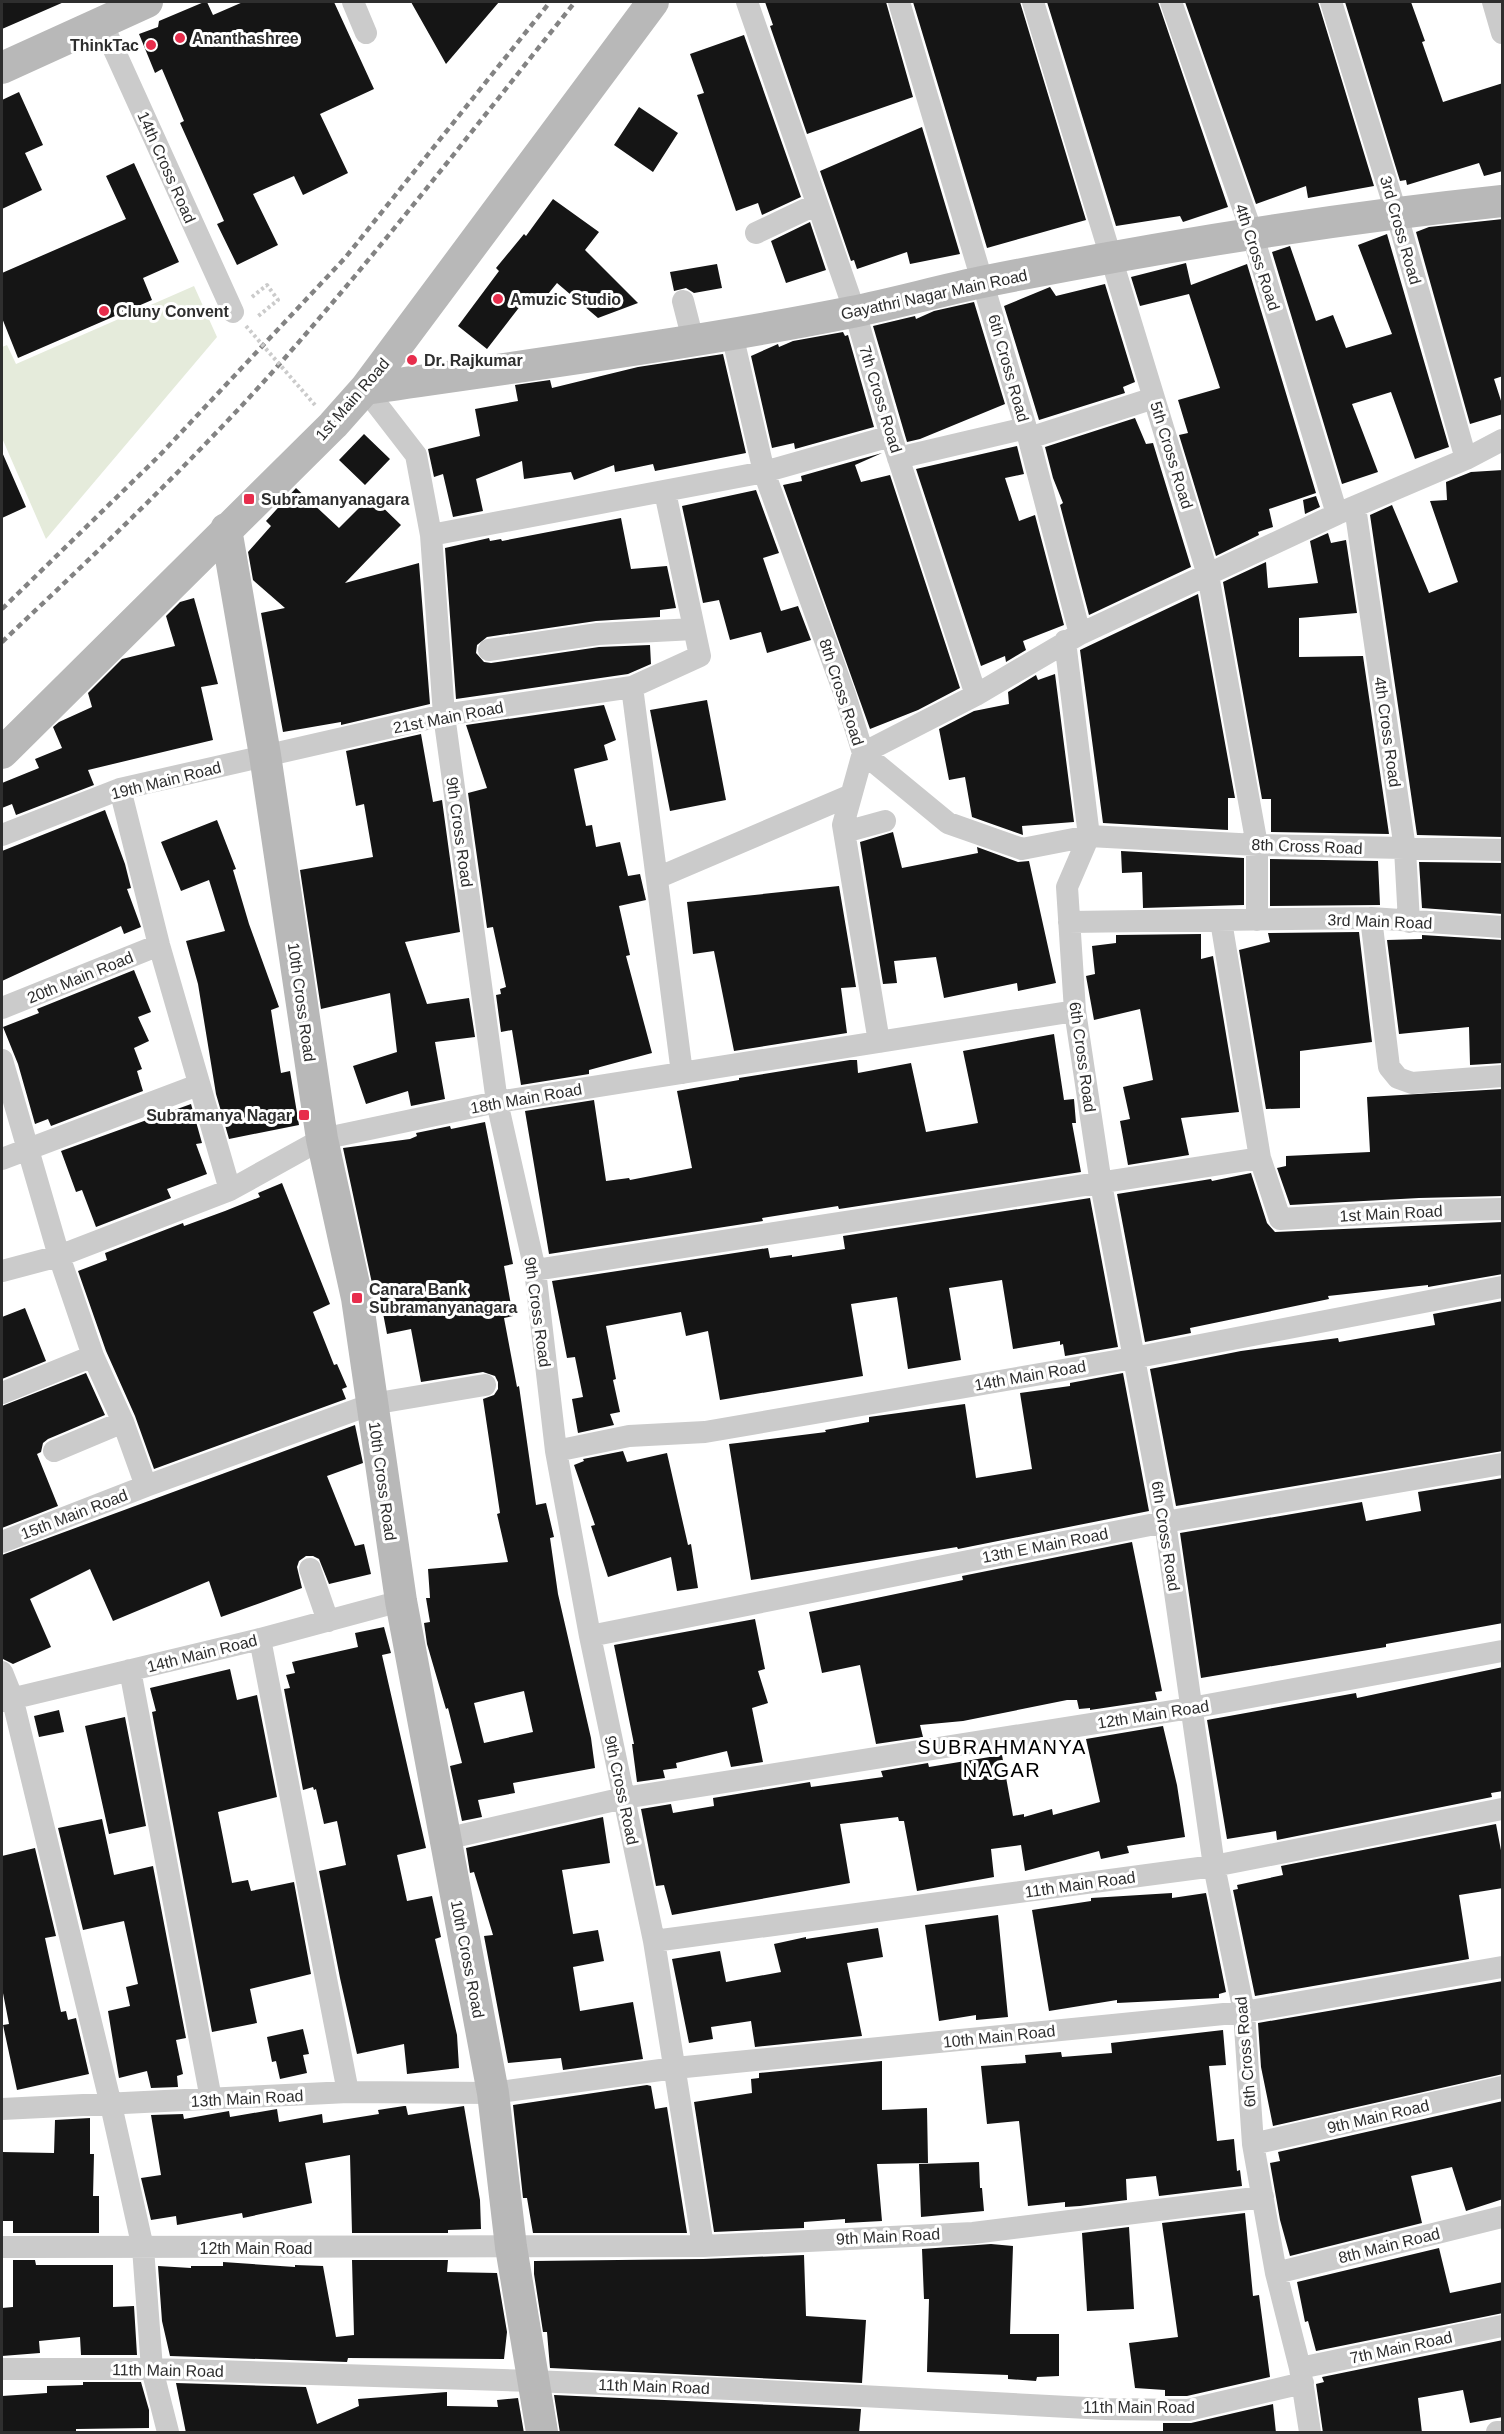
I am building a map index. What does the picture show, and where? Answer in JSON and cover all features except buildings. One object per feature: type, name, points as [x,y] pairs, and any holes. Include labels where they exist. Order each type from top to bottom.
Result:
[{"type":"street","points":[[2,68],[147,2]]},
{"type":"street","points":[[353,2],[366,33]]},
{"type":"street","name":"1st Main Road","points":[[2,753],[333,425],[365,389],[653,2]]},
{"type":"street","name":"7th Cross Road","points":[[747,2],[855,312],[898,458],[976,695]]},
{"type":"street","name":"6th Cross Road","points":[[899,2],[1028,433],[1072,637],[1089,836],[1066,886],[1075,1011],[1101,1184],[1165,1522],[1214,1866],[1244,2012],[1253,2144],[1276,2273],[1301,2375],[1310,2433]]},
{"type":"street","name":"5th Cross Road","points":[[1033,2],[1208,575],[1257,845],[1257,920]]},
{"type":"street","name":"4th Cross Road","points":[[1172,2],[1346,510],[1405,849],[1408,922]]},
{"type":"street","name":"3rd Cross Road","points":[[1331,2],[1396,212],[1466,459]]},
{"type":"street","points":[[1493,2],[1503,33]]},
{"type":"street","name":"14th Cross Road","points":[[101,21],[239,319]]},
{"type":"street","name":"Gayathri Nagar Main Road","points":[[365,389],[732,334],[855,312],[984,281],[1252,233],[1396,212],[1503,201]]},
{"type":"street","points":[[756,233],[817,204]]},
{"type":"street","points":[[683,301],[693,340]]},
{"type":"street","name":"8th Cross Road","points":[[732,334],[764,472],[845,695],[862,753],[948,823],[1022,849],[1089,836],[1257,845],[1503,850]]},
{"type":"street","name":"9th Cross Road","points":[[365,389],[416,455],[431,535],[444,715],[497,1102],[535,1270],[556,1451],[590,1636],[654,1941],[703,2246]]},
{"type":"street","points":[[898,458],[1028,433],[1154,398]]},
{"type":"street","points":[[431,535],[764,472],[891,435]]},
{"type":"street","points":[[879,1042],[843,825],[862,753],[976,695],[1072,637],[1346,510],[1466,459],[1503,440]]},
{"type":"street","points":[[489,650],[598,634],[694,629],[664,492]]},
{"type":"street","name":"10th Cross Road","points":[[226,529],[266,755],[322,1140],[357,1299],[401,1601],[493,2092],[511,2247],[542,2433]]},
{"type":"street","name":"21st Main Road","points":[[266,755],[444,715],[632,687],[700,656],[694,629]]},
{"type":"street","points":[[632,687],[682,1073]]},
{"type":"street","name":"19th Main Road","points":[[2,835],[120,789],[266,755]]},
{"type":"street","points":[[120,789],[159,945],[230,1190]]},
{"type":"street","points":[[657,878],[851,795]]},
{"type":"street","points":[[845,832],[885,821]]},
{"type":"street","points":[[1371,918],[1389,1067],[1398,1078],[1412,1083],[1503,1076]]},
{"type":"street","name":"3rd Main Road","points":[[1069,922],[1371,918],[1503,927]]},
{"type":"street","points":[[535,1270],[1260,1158],[1221,921]]},
{"type":"street","name":"20th Main Road","points":[[2,1008],[159,945]]},
{"type":"street","name":"18th Main Road","points":[[2,1271],[59,1256],[230,1190],[322,1140],[497,1102],[1075,1011]]},
{"type":"street","points":[[2,1060],[59,1256],[93,1356],[123,1422],[146,1486]]},
{"type":"street","points":[[2,1159],[198,1085]]},
{"type":"street","name":"1st Main Road","points":[[1260,1158],[1280,1219],[1503,1209]]},
{"type":"street","name":"14th Main Road","points":[[556,1451],[629,1436],[705,1432],[1133,1358],[1503,1287]]},
{"type":"street","points":[[2,1393],[93,1356]]},
{"type":"street","name":"15th Main Road","points":[[2,1542],[146,1486],[372,1404],[485,1385]]},
{"type":"street","points":[[54,1451],[123,1422]]},
{"type":"street","name":"13th E Main Road","points":[[590,1636],[1165,1522],[1503,1464]]},
{"type":"street","points":[[310,1569],[328,1621]]},
{"type":"street","name":"14th Main Road","points":[[7,1699],[260,1639],[401,1601]]},
{"type":"street","points":[[260,1639],[348,2092]]},
{"type":"street","name":"12th Main Road","points":[[445,1839],[624,1798],[1191,1708],[1503,1651]]},
{"type":"street","points":[[130,1670],[211,2099]]},
{"type":"street","points":[[2,1672],[111,2105],[143,2248],[152,2369],[168,2433]]},
{"type":"street","name":"11th Main Road","points":[[654,1941],[1214,1866],[1503,1809]]},
{"type":"street","name":"10th Main Road","points":[[493,2092],[675,2068],[1244,2012],[1503,1967]]},
{"type":"street","name":"9th Main Road","points":[[1253,2144],[1503,2087]]},
{"type":"street","name":"13th Main Road","points":[[2,2109],[348,2092],[493,2092]]},
{"type":"street","name":"9th Main Road","points":[[511,2247],[703,2246],[973,2233],[1263,2197]]},
{"type":"street","name":"8th Main Road","points":[[1276,2273],[1503,2217]]},
{"type":"street","name":"12th Main Road","points":[[2,2247],[511,2247]]},
{"type":"street","name":"7th Main Road","points":[[1301,2375],[1503,2326]]},
{"type":"street","name":"11th Main Road","points":[[2,2369],[152,2369],[532,2381],[1106,2409],[1188,2410],[1301,2375]]},
{"type":"street","points":[[1497,2433],[1503,2432]]},
{"type":"path","points":[[267,285],[278,300],[239,319],[267,285]]},
{"type":"path","points":[[239,319],[315,405]]},
{"type":"green space","points":[[194,286],[217,337],[46,539],[2,438],[2,347],[7,345],[16,364]]},
{"type":"railway","points":[[2,609],[159,456],[345,258],[550,2]]},
{"type":"railway","points":[[2,642],[171,479],[268,377],[386,238],[575,2]]},
{"type":"place","name":"Ananthashree","points":[[180,38]]},
{"type":"place","name":"ThinkTac","points":[[151,45]]},
{"type":"place","name":"Amuzic Studio","points":[[498,299]]},
{"type":"place","name":"Cluny Convent","points":[[104,311]]},
{"type":"place","name":"Dr. Rajkumar","points":[[412,360]]},
{"type":"place","name":"Subramanyanagara","points":[[249,499]]},
{"type":"place","name":"Subramanya Nagar","points":[[304,1115]]},
{"type":"place","name":"Canara Bank Subramanyanagara","points":[[357,1298]]},
{"type":"district","name":"SUBRAHMANYA NAGAR","points":[[1002,1758]]}]
